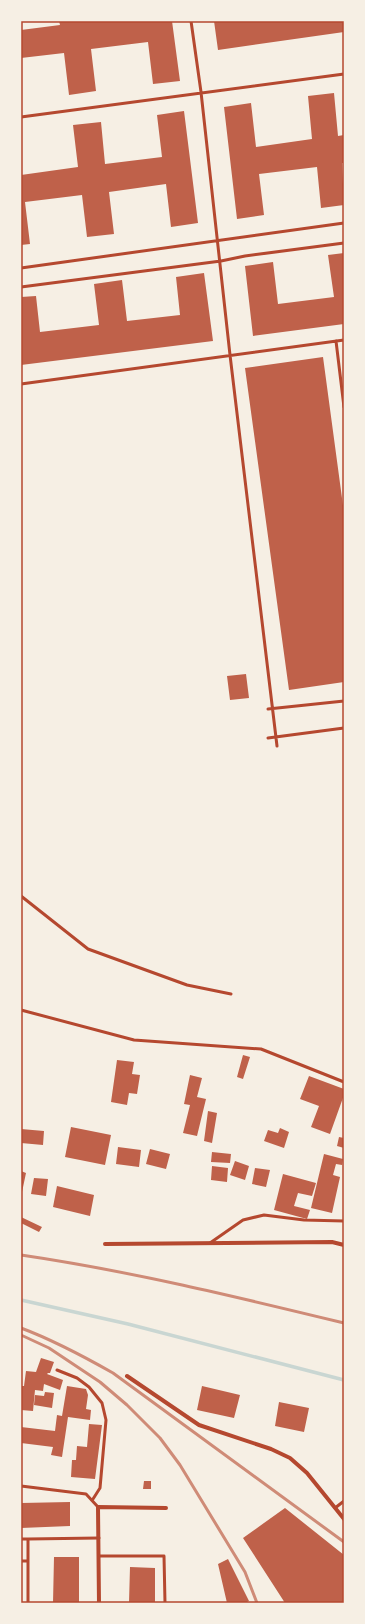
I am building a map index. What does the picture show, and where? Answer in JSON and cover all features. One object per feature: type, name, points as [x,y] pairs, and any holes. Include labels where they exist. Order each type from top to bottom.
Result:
[{"type":"street","points":[[106,1244],[332,1242],[344,1245]]},
{"type":"street","points":[[127,1376],[199,1425],[271,1449],[290,1458],[307,1473],[344,1519]]},
{"type":"street","points":[[99,1603],[98,1507],[166,1508]]},
{"type":"lane","points":[[191,21],[201,92],[221,261],[230,355],[277,746]]},
{"type":"lane","points":[[21,117],[344,74]]},
{"type":"lane","points":[[21,268],[344,223]]},
{"type":"lane","points":[[21,286],[221,261],[245,256],[344,243]]},
{"type":"lane","points":[[21,384],[344,340]]},
{"type":"lane","points":[[336,341],[344,407]]},
{"type":"lane","points":[[268,710],[344,701]]},
{"type":"lane","points":[[268,738],[344,728]]},
{"type":"lane","points":[[21,896],[88,949],[187,985],[231,994]]},
{"type":"lane","points":[[21,1010],[134,1040],[261,1049],[344,1082]]},
{"type":"lane","points":[[210,1243],[243,1220],[264,1215],[304,1220],[344,1221]]},
{"type":"lane","points":[[57,1370],[77,1378],[89,1387],[102,1403],[106,1420],[100,1488],[93,1499]]},
{"type":"lane","points":[[21,1486],[86,1494],[93,1499],[98,1507]]},
{"type":"lane","points":[[335,1508],[344,1501]]},
{"type":"lane","points":[[21,1539],[99,1538]]},
{"type":"lane","points":[[28,1539],[28,1603]]},
{"type":"lane","points":[[99,1556],[164,1556],[165,1603]]},
{"type":"lane","points":[[21,1561],[28,1561]]},
{"type":"building","points":[[59,21],[172,21],[180,81],[153,84],[148,42],[91,49],[96,91],[69,95],[64,53],[21,58],[21,30],[60,25]]},
{"type":"building","points":[[214,21],[344,21],[344,32],[218,50]]},
{"type":"building","points":[[334,93],[338,136],[344,135],[344,163],[342,163],[344,205],[321,208],[317,167],[259,174],[264,215],[237,219],[224,107],[251,103],[256,147],[312,139],[308,96]]},
{"type":"building","points":[[184,111],[198,223],[171,227],[166,184],[109,192],[114,234],[87,237],[82,195],[25,202],[30,244],[21,245],[21,175],[78,167],[73,125],[101,122],[105,164],[162,157],[157,115]]},
{"type":"building","points":[[344,253],[344,324],[253,336],[245,266],[273,262],[278,304],[334,297],[328,255]]},
{"type":"building","points":[[204,273],[213,341],[21,365],[21,297],[36,296],[40,332],[99,325],[94,284],[122,280],[127,321],[180,315],[176,277]]},
{"type":"building","points":[[323,357],[344,513],[344,682],[289,690],[245,368]]},
{"type":"building","points":[[246,674],[249,698],[230,700],[227,676]]},
{"type":"building","points":[[243,1055],[250,1057],[243,1079],[237,1077]]},
{"type":"building","points":[[117,1060],[134,1062],[132,1074],[140,1075],[137,1094],[129,1093],[127,1105],[111,1102]]},
{"type":"building","points":[[190,1075],[202,1078],[197,1097],[206,1099],[197,1136],[183,1133],[190,1105],[184,1104]]},
{"type":"building","points":[[309,1076],[344,1089],[344,1095],[330,1134],[311,1127],[319,1106],[300,1099]]},
{"type":"building","points":[[208,1111],[217,1113],[212,1143],[204,1141]]},
{"type":"building","points":[[71,1127],[111,1135],[105,1165],[65,1157]]},
{"type":"building","points":[[280,1128],[289,1132],[284,1148],[264,1141],[268,1130],[278,1133]]},
{"type":"building","points":[[21,1129],[44,1131],[43,1145],[21,1143]]},
{"type":"building","points":[[339,1137],[344,1138],[344,1148],[337,1146]]},
{"type":"building","points":[[118,1147],[141,1150],[139,1167],[116,1164]]},
{"type":"building","points":[[150,1149],[170,1154],[166,1169],[146,1164]]},
{"type":"building","points":[[212,1152],[231,1154],[230,1163],[211,1162]]},
{"type":"building","points":[[324,1154],[343,1159],[342,1165],[336,1164],[333,1175],[340,1177],[332,1213],[311,1208]]},
{"type":"building","points":[[235,1161],[249,1166],[245,1180],[230,1175]]},
{"type":"building","points":[[212,1166],[228,1168],[227,1182],[211,1180]]},
{"type":"building","points":[[255,1168],[270,1170],[266,1187],[252,1184]]},
{"type":"building","points":[[21,1171],[26,1173],[22,1192],[21,1192]]},
{"type":"building","points":[[283,1174],[316,1183],[312,1196],[298,1193],[294,1206],[310,1210],[307,1219],[274,1210]]},
{"type":"building","points":[[34,1178],[48,1179],[46,1196],[31,1194]]},
{"type":"building","points":[[57,1186],[94,1195],[90,1216],[53,1207]]},
{"type":"building","points":[[21,1217],[42,1227],[39,1232],[21,1223]]},
{"type":"building","points":[[41,1358],[54,1362],[50,1373],[47,1374],[63,1380],[60,1390],[44,1384],[43,1391],[35,1390],[33,1411],[21,1410],[22,1386],[24,1386],[26,1371],[36,1372]]},
{"type":"building","points":[[67,1386],[86,1389],[88,1395],[86,1409],[91,1410],[90,1420],[68,1417],[62,1457],[51,1455],[53,1447],[21,1443],[21,1427],[55,1431],[57,1415],[62,1416]]},
{"type":"building","points":[[202,1386],[240,1395],[234,1418],[197,1410]]},
{"type":"building","points":[[45,1392],[54,1393],[52,1408],[34,1405],[35,1395],[44,1396]]},
{"type":"building","points":[[279,1402],[309,1408],[304,1432],[275,1426]]},
{"type":"building","points":[[89,1424],[102,1425],[95,1479],[71,1477],[72,1460],[76,1460],[77,1446],[87,1447]]},
{"type":"building","points":[[144,1481],[151,1481],[151,1489],[143,1489]]},
{"type":"building","points":[[70,1502],[70,1526],[21,1528],[21,1503]]},
{"type":"building","points":[[285,1508],[344,1555],[344,1603],[285,1603],[243,1538]]},
{"type":"building","points":[[54,1557],[79,1557],[79,1603],[53,1603]]},
{"type":"building","points":[[228,1559],[249,1601],[245,1603],[227,1603],[218,1564]]},
{"type":"building","points":[[130,1567],[155,1568],[155,1603],[129,1603]]},
{"type":"waterway","points":[[21,1300],[128,1324],[344,1380]]},
{"type":"railway","points":[[21,1255],[62,1261],[224,1294],[344,1323]]},
{"type":"railway","points":[[21,1328],[68,1349],[113,1373],[344,1542]]},
{"type":"railway","points":[[21,1335],[49,1348],[100,1382],[127,1405],[160,1438],[180,1465],[245,1572],[257,1603]]}]
